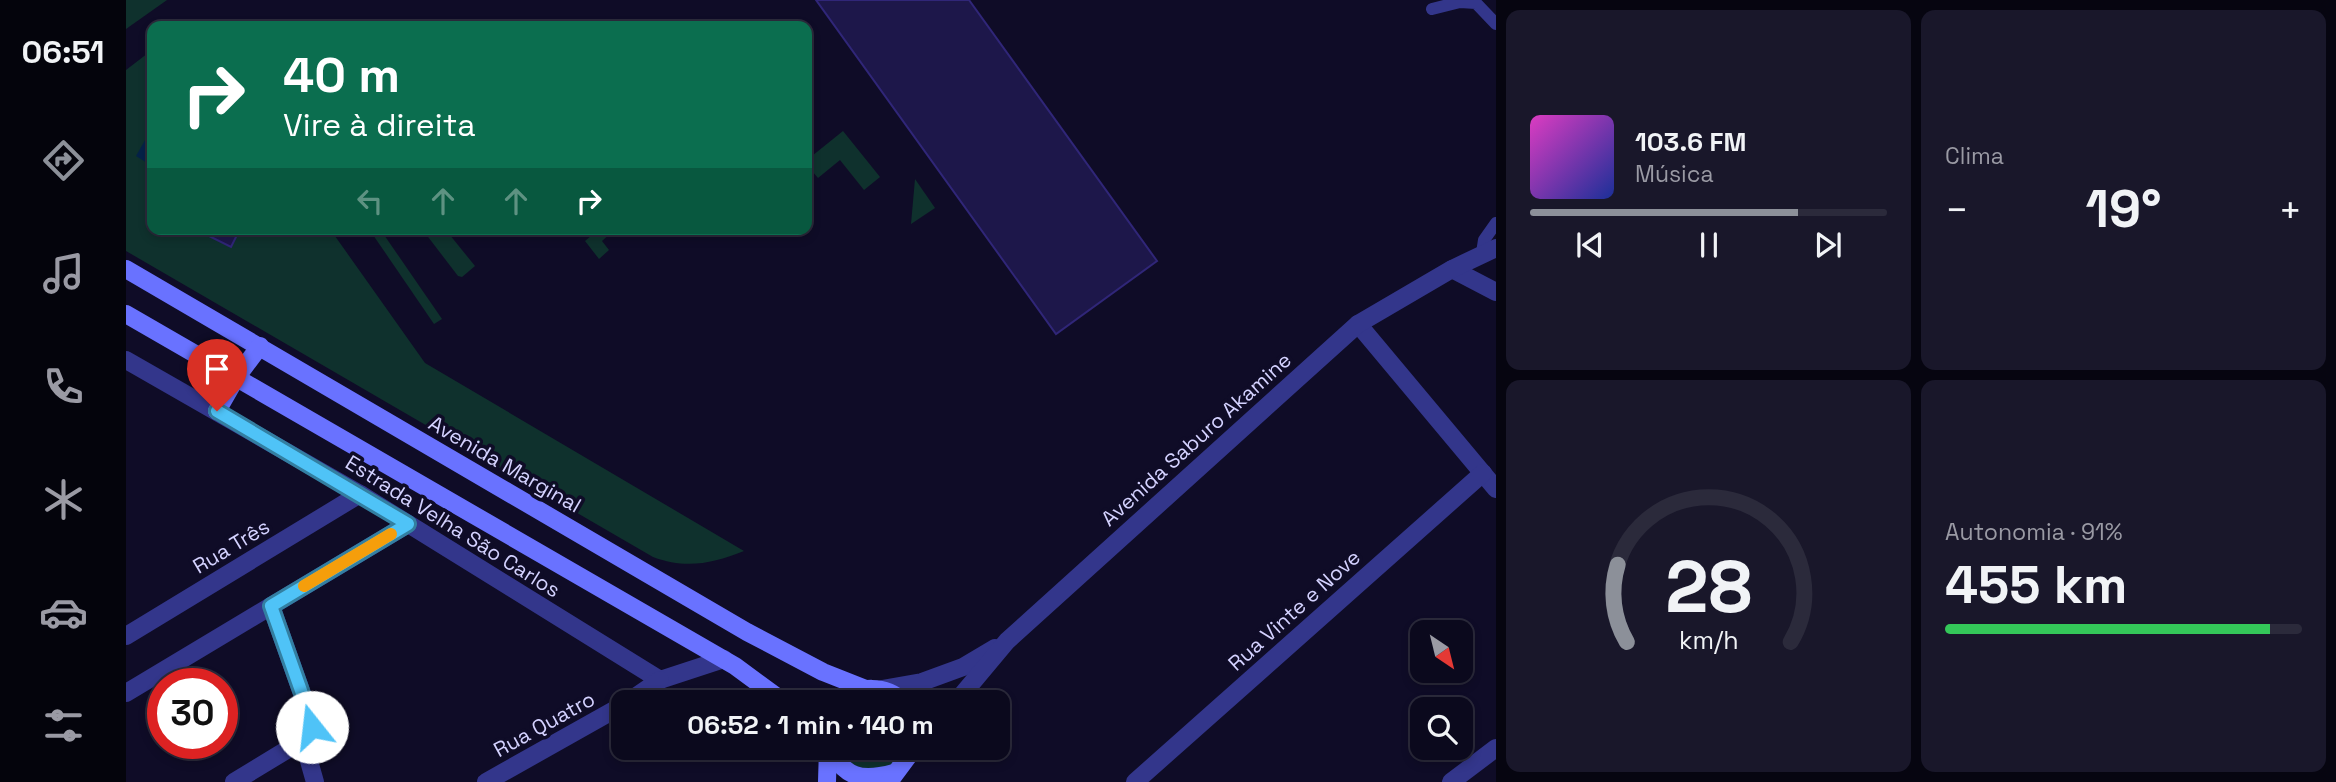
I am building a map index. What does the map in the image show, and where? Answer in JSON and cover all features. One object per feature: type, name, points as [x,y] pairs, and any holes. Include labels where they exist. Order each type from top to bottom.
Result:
[{"type":"street","name":"Avenida Saburo Akamine","points":[[966,690],[1007,640],[1359,324],[1452,269],[1489,251]]},
{"type":"street","name":"Avenida Marginal","points":[[126,269],[747,632],[823,672],[877,690]]},
{"type":"street","points":[[1452,269],[1496,292]]},
{"type":"street","points":[[126,314],[724,659],[767,690]]},
{"type":"street","points":[[1359,324],[1496,489]]},
{"type":"street","points":[[217,411],[236,378],[260,346]]},
{"type":"street","name":"Estrada Velha São Carlos","points":[[126,360],[360,494],[660,680]]},
{"type":"street","name":"Rua Vinte e Nove","points":[[1135,782],[1483,473]]},
{"type":"street","name":"Rua Três","points":[[126,636],[360,494]]},
{"type":"street","points":[[126,693],[408,524]]},
{"type":"street","points":[[234,782],[303,740],[312,727],[271,606]]},
{"type":"street","points":[[870,690],[922,682],[963,667],[1007,640]]},
{"type":"street","points":[[660,680],[724,659]]},
{"type":"street","name":"Rua Quatro","points":[[645,690],[660,680]]},
{"type":"street","name":"Rua Quatro","points":[[486,782],[611,712]]},
{"type":"street","points":[[303,740],[315,782]]},
{"type":"street","points":[[1451,782],[1496,748]]},
{"type":"street","points":[[827,782],[828,760]]},
{"type":"street","points":[[836,760],[854,776],[875,779],[892,778],[905,760]]},
{"type":"lane","points":[[1432,9],[1461,2],[1476,3],[1496,24]]},
{"type":"lane","points":[[1489,251],[1489,230],[1496,223]]},
{"type":"green space","points":[[126,0],[167,0],[126,29]]},
{"type":"green space","points":[[147,54],[147,235],[334,235],[425,363],[744,551],[721,559],[687,564],[653,557],[126,251],[126,70]]},
{"type":"green space","points":[[843,131],[880,177],[864,190],[840,160],[818,178],[812,171],[812,156]]},
{"type":"green space","points":[[915,179],[935,208],[911,224]]},
{"type":"green space","points":[[373,235],[384,235],[442,319],[434,324]]},
{"type":"green space","points":[[427,235],[450,235],[475,266],[462,277],[458,276]]},
{"type":"green space","points":[[592,235],[609,235],[602,241],[609,250],[599,259],[585,241]]},
{"type":"green space","points":[[848,760],[896,760],[891,766],[867,769],[855,766]]},
{"type":"water","points":[[147,137],[147,163],[136,156]]},
{"type":"building","points":[[816,0],[969,0],[1157,261],[1056,334]]},
{"type":"building","points":[[207,235],[237,235],[231,247]]},
{"type":"slow traffic","points":[[304,586],[391,534]]},
{"type":"route","points":[[217,411],[408,524],[271,606],[312,727]]}]
